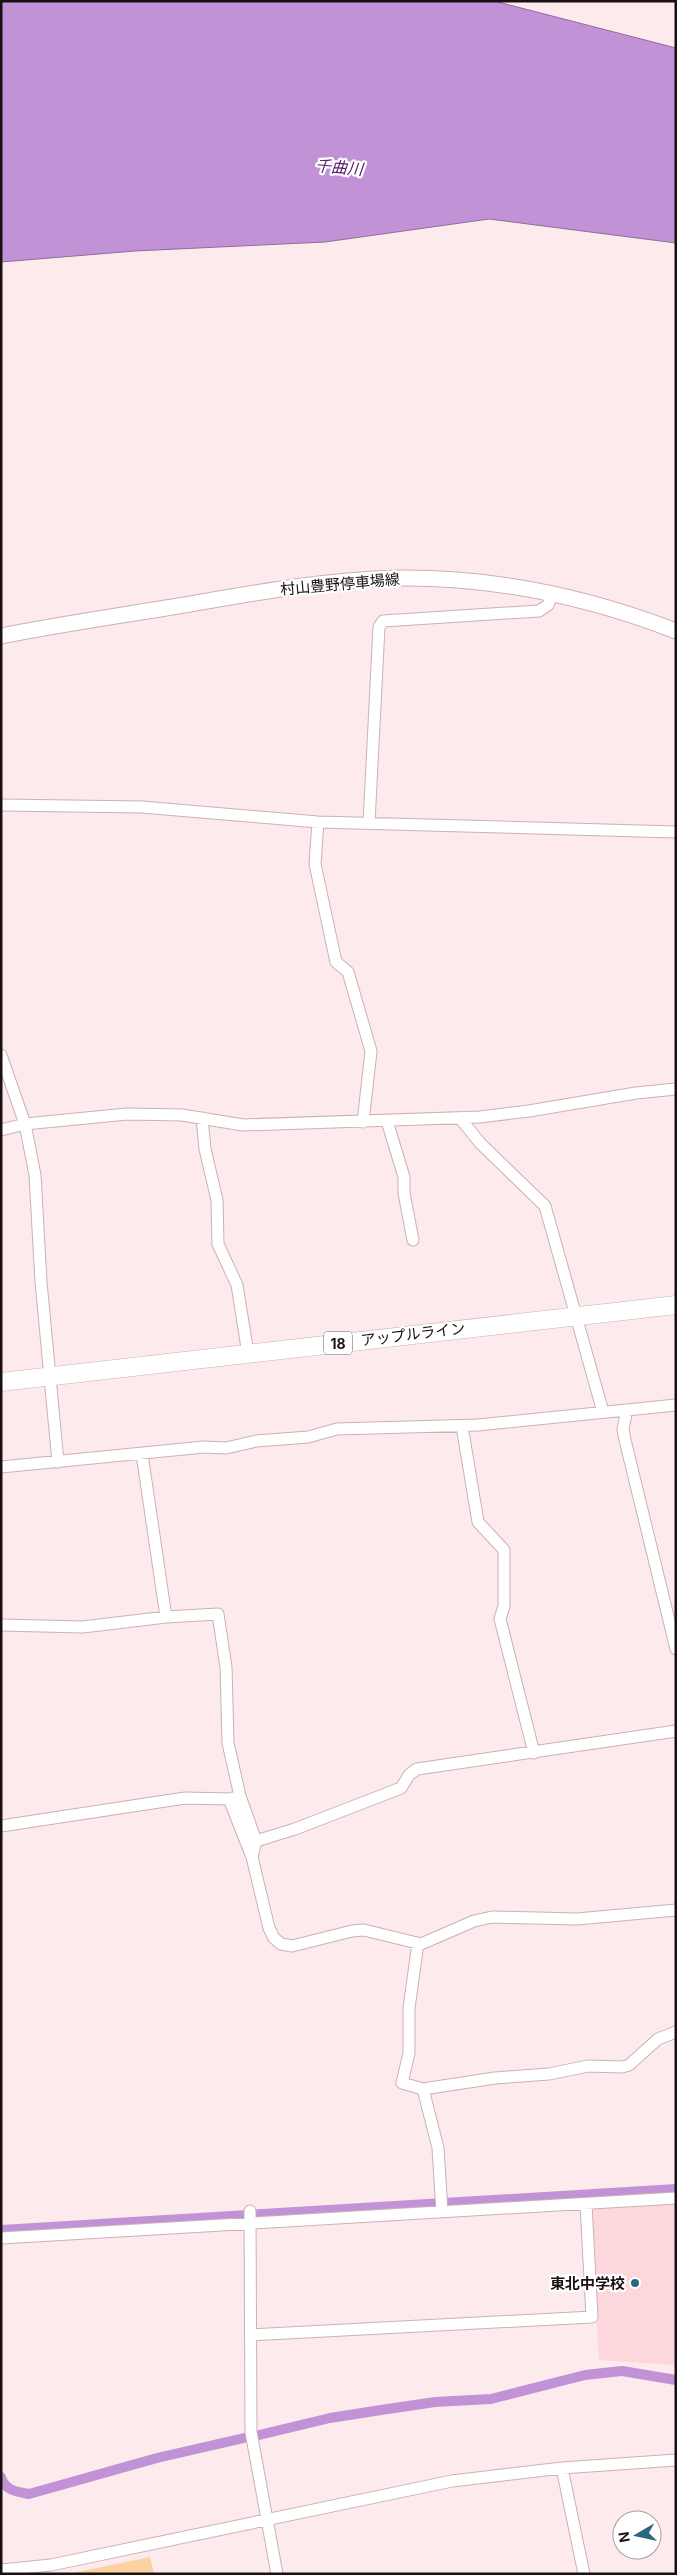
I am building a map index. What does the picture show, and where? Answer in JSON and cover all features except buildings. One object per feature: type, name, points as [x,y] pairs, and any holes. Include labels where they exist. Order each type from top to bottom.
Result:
[{"type":"highway","name":"アップルライン","points":[[1,1382],[676,1305]]},
{"type":"main road","name":"村山豊野停車場線","points":[[1,636],[251,593],[331,583],[416,579],[482,583],[552,595],[597,605],[676,631]]},
{"type":"street","points":[[368,823],[379,627],[383,621],[539,611],[548,605],[552,595]]},
{"type":"street","points":[[1,805],[142,807],[318,822],[676,832]]},
{"type":"street","points":[[318,822],[315,864],[336,962],[348,972],[371,1051],[364,1122]]},
{"type":"street","points":[[1,1055],[25,1124],[35,1174],[48,1376],[58,1462]]},
{"type":"street","points":[[1,1130],[25,1124],[127,1114],[182,1115],[243,1125],[460,1118],[529,1112],[636,1093],[676,1089]]},
{"type":"street","points":[[202,1118],[205,1149],[217,1200],[218,1244],[237,1285],[248,1354]]},
{"type":"street","points":[[460,1118],[480,1143],[545,1206],[603,1412]]},
{"type":"street","points":[[387,1121],[404,1177],[404,1193],[413,1240]]},
{"type":"street","points":[[1,1466],[204,1447],[226,1448],[256,1441],[308,1437],[337,1429],[393,1426],[462,1426],[676,1406]]},
{"type":"street","points":[[627,1410],[623,1429],[625,1440],[676,1649]]},
{"type":"street","points":[[462,1426],[478,1522],[504,1550],[504,1606],[500,1619],[534,1753]]},
{"type":"street","points":[[142,1454],[166,1618]]},
{"type":"street","points":[[1,1625],[83,1627],[218,1614],[226,1667],[228,1743],[235,1797],[252,1856],[269,1928],[274,1938],[281,1944],[292,1946],[352,1931],[364,1930],[418,1943],[434,1940],[474,1921],[492,1917],[577,1919],[676,1910]]},
{"type":"street","points":[[256,1841],[296,1829],[400,1788],[409,1775],[417,1769],[676,1731]]},
{"type":"street","points":[[1,1826],[185,1798],[235,1797]]},
{"type":"street","points":[[235,1797],[256,1841],[252,1856]]},
{"type":"street","points":[[418,1943],[409,2008],[409,2053],[402,2083],[423,2089],[495,2078],[549,2074],[588,2066],[622,2067],[629,2065],[658,2040],[676,2032]]},
{"type":"street","points":[[423,2089],[438,2148],[442,2206]]},
{"type":"street","points":[[1,2238],[250,2218],[442,2206],[586,2204],[676,2198]]},
{"type":"street","points":[[251,2335],[592,2317],[586,2204]]},
{"type":"street","points":[[250,2218],[251,2432],[277,2574]]},
{"type":"street","points":[[1,2570],[51,2570],[266,2519],[452,2481],[562,2468],[676,2460]]},
{"type":"street","points":[[562,2468],[584,2574]]},
{"type":"shaded area","name":"東北中学校","points":[[676,2201],[676,2365],[599,2360],[589,2207]]},
{"type":"shaded area","points":[[150,2557],[154,2574],[73,2573]]},
{"type":"water","name":"千曲川","points":[[1,1],[494,1],[676,48],[676,243],[489,219],[325,242],[135,251],[1,262]]},
{"type":"waterway","points":[[1,2230],[676,2189]]},
{"type":"waterway","points":[[259,2435],[330,2418],[381,2410],[435,2402],[491,2399],[585,2375],[622,2371],[676,2380]]},
{"type":"waterway","points":[[1,2477],[9,2488],[29,2494],[157,2458],[244,2438]]},
{"type":"place","name":"東北中学校","points":[[635,2283]]}]
